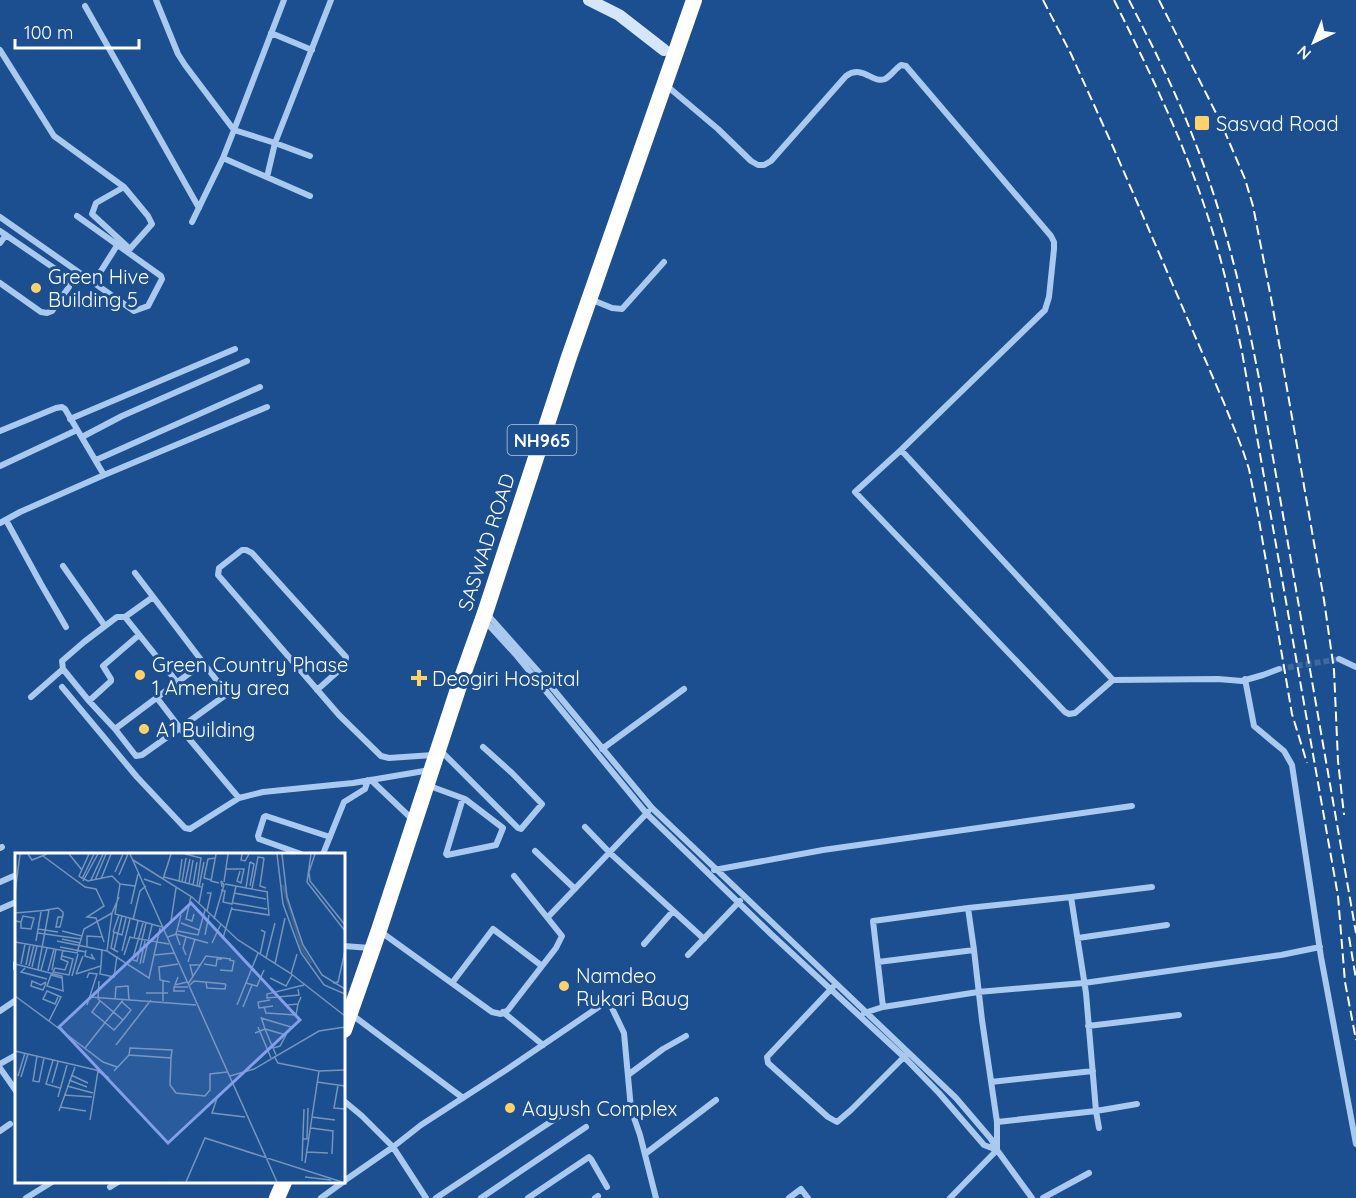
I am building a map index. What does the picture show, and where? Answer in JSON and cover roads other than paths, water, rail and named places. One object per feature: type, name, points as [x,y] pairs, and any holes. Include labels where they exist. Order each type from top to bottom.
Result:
[{"type":"highway","name":"SASWAD ROAD","points":[[345,1027],[569,357],[694,0]]},
{"type":"highway","points":[[277,1198],[284,1183]]},
{"type":"street","points":[[156,0],[178,54],[234,130],[309,156]]},
{"type":"street","points":[[192,222],[223,158],[284,0]]},
{"type":"street","points":[[267,177],[275,143],[331,0]]},
{"type":"street","points":[[590,0],[619,15],[664,50]]},
{"type":"street","points":[[85,6],[199,208]]},
{"type":"street","points":[[271,33],[312,50]]},
{"type":"street","points":[[0,50],[54,136],[124,187],[148,216],[152,224],[129,250]]},
{"type":"street","points":[[665,83],[751,161],[758,165],[765,165],[850,73],[858,71],[882,80],[901,65],[906,66],[1051,236],[1054,249],[1049,297],[1045,310],[855,492],[1069,714],[1075,713],[1113,680],[1218,679],[1242,681],[1279,669]]},
{"type":"street","points":[[223,158],[310,196]]},
{"type":"street","points":[[0,216],[134,311],[148,306],[162,279],[161,276],[129,250],[92,214],[96,203],[124,187]]},
{"type":"street","points":[[77,216],[129,250]]},
{"type":"street","points":[[0,243],[3,233],[67,277],[69,287],[52,311],[47,313],[41,312],[0,284]]},
{"type":"street","points":[[94,282],[118,244]]},
{"type":"street","points":[[589,299],[612,308],[622,309],[664,262]]},
{"type":"street","points":[[70,419],[235,350]]},
{"type":"street","points":[[82,437],[122,416],[247,361]]},
{"type":"street","points":[[96,460],[260,387]]},
{"type":"street","points":[[0,431],[60,407],[65,409],[104,475]]},
{"type":"street","points":[[66,627],[3,521],[104,475],[267,407]]},
{"type":"street","points":[[0,466],[77,430]]},
{"type":"street","points":[[901,450],[1113,680]]},
{"type":"street","points":[[316,690],[345,664],[346,657],[252,553],[242,550],[219,568],[218,575],[316,690],[339,715],[381,756],[434,764],[521,829],[542,804],[483,747]]},
{"type":"street","points":[[63,566],[105,626]]},
{"type":"street","points":[[135,573],[227,694],[138,757],[89,701],[63,669],[62,664],[63,659],[117,617],[125,617],[153,597]]},
{"type":"street","points":[[484,616],[544,678],[603,748],[650,811],[866,1012],[984,1145],[997,1150],[1032,1198]]},
{"type":"street","points":[[484,616],[596,752],[707,871],[830,990],[906,1055]]},
{"type":"street","points":[[125,617],[177,682]]},
{"type":"street","points":[[89,701],[111,681],[103,666],[139,635]]},
{"type":"street","points":[[1339,659],[1356,667]]},
{"type":"street","points":[[115,729],[203,663]]},
{"type":"street","points":[[31,697],[63,669]]},
{"type":"street","points":[[1245,679],[1254,726],[1284,751],[1292,765],[1320,947],[1356,1144]]},
{"type":"street","points":[[62,687],[137,777],[184,828],[190,829],[239,798],[263,792],[369,780],[434,764]]},
{"type":"street","points":[[596,752],[684,689]]},
{"type":"street","points":[[157,698],[239,798]]},
{"type":"street","points":[[434,764],[463,798],[503,829],[496,845],[447,855],[463,798]]},
{"type":"street","points":[[369,780],[414,822]]},
{"type":"street","points":[[324,853],[344,802],[365,789],[369,780]]},
{"type":"street","points":[[707,871],[823,850],[1132,806]]},
{"type":"street","points":[[549,916],[650,811]]},
{"type":"street","points":[[296,853],[260,839],[258,836],[264,817],[330,837]]},
{"type":"street","points":[[585,827],[704,939]]},
{"type":"street","points":[[535,851],[575,889]]},
{"type":"street","points":[[0,882],[15,875]]},
{"type":"street","points":[[379,930],[492,1012],[501,1014],[508,1010],[556,948],[562,936],[514,876]]},
{"type":"street","points":[[883,1007],[873,921],[1152,887]]},
{"type":"street","points":[[688,955],[744,897]]},
{"type":"street","points":[[1071,897],[1084,982],[1099,1128]]},
{"type":"street","points":[[0,909],[15,902]]},
{"type":"street","points":[[950,1198],[997,1150],[998,1122],[968,908]]},
{"type":"street","points":[[644,944],[673,911]]},
{"type":"street","points":[[1078,938],[1167,925]]},
{"type":"street","points":[[453,983],[494,929],[542,966]]},
{"type":"street","points":[[345,946],[371,948]]},
{"type":"street","points":[[858,1014],[883,1007],[978,992],[1084,982],[1281,955],[1320,947]]},
{"type":"street","points":[[878,962],[974,950]]},
{"type":"street","points":[[836,984],[767,1057],[768,1063],[828,1117],[837,1122],[906,1055]]},
{"type":"street","points":[[0,1011],[15,1001]]},
{"type":"street","points":[[345,1180],[421,1125],[603,1004],[607,1004],[611,1006],[624,1033],[631,1109],[656,1198]]},
{"type":"street","points":[[503,1012],[543,1045]]},
{"type":"street","points":[[350,1013],[463,1098]]},
{"type":"street","points":[[1088,1026],[1179,1015]]},
{"type":"street","points":[[628,1075],[663,1049],[686,1036]]},
{"type":"street","points":[[15,1056],[0,1066],[15,1089]]},
{"type":"street","points":[[991,1082],[1093,1071]]},
{"type":"street","points":[[645,1154],[716,1100]]},
{"type":"street","points":[[345,1102],[393,1147],[426,1198]]},
{"type":"street","points":[[998,1122],[1137,1104]]},
{"type":"street","points":[[436,1198],[567,1111]]},
{"type":"street","points":[[0,1131],[10,1124]]},
{"type":"street","points":[[481,1198],[586,1127]]},
{"type":"street","points":[[528,1198],[589,1157],[607,1187]]},
{"type":"street","points":[[1043,1198],[1089,1173]]},
{"type":"street","points":[[26,1198],[50,1183]]},
{"type":"street","points":[[110,1187],[116,1183]]},
{"type":"street","points":[[321,1198],[340,1183]]},
{"type":"street","points":[[789,1198],[801,1189],[808,1198]]},
{"type":"tunnel","points":[[1279,669],[1339,659]]},
{"type":"railway","points":[[1043,0],[1071,54],[1114,149],[1242,448],[1249,469],[1259,520],[1292,714],[1307,763]]},
{"type":"railway","points":[[1114,0],[1176,132],[1198,186],[1222,265],[1242,352],[1338,896],[1345,982],[1356,1040]]},
{"type":"railway","points":[[1129,0],[1171,85],[1193,137],[1215,198],[1241,293],[1261,389],[1356,933]]},
{"type":"railway","points":[[1159,0],[1221,123],[1245,179],[1253,206],[1324,600],[1334,670],[1338,761],[1344,815]]},
{"type":"railway","points":[[1349,937],[1356,979]]},
{"type":"place","name":"Sasvad Road","points":[[1202,123]]},
{"type":"place","name":"Green Hive Building 5","points":[[36,288]]},
{"type":"place","name":"Green Country Phase 1 Amenity area","points":[[140,675]]},
{"type":"place","name":"Deogiri Hospital","points":[[419,678]]},
{"type":"place","name":"A1 Building","points":[[144,729]]},
{"type":"place","name":"Namdeo Rukari Baug","points":[[564,986]]},
{"type":"place","name":"Aayush Complex","points":[[510,1108]]}]
